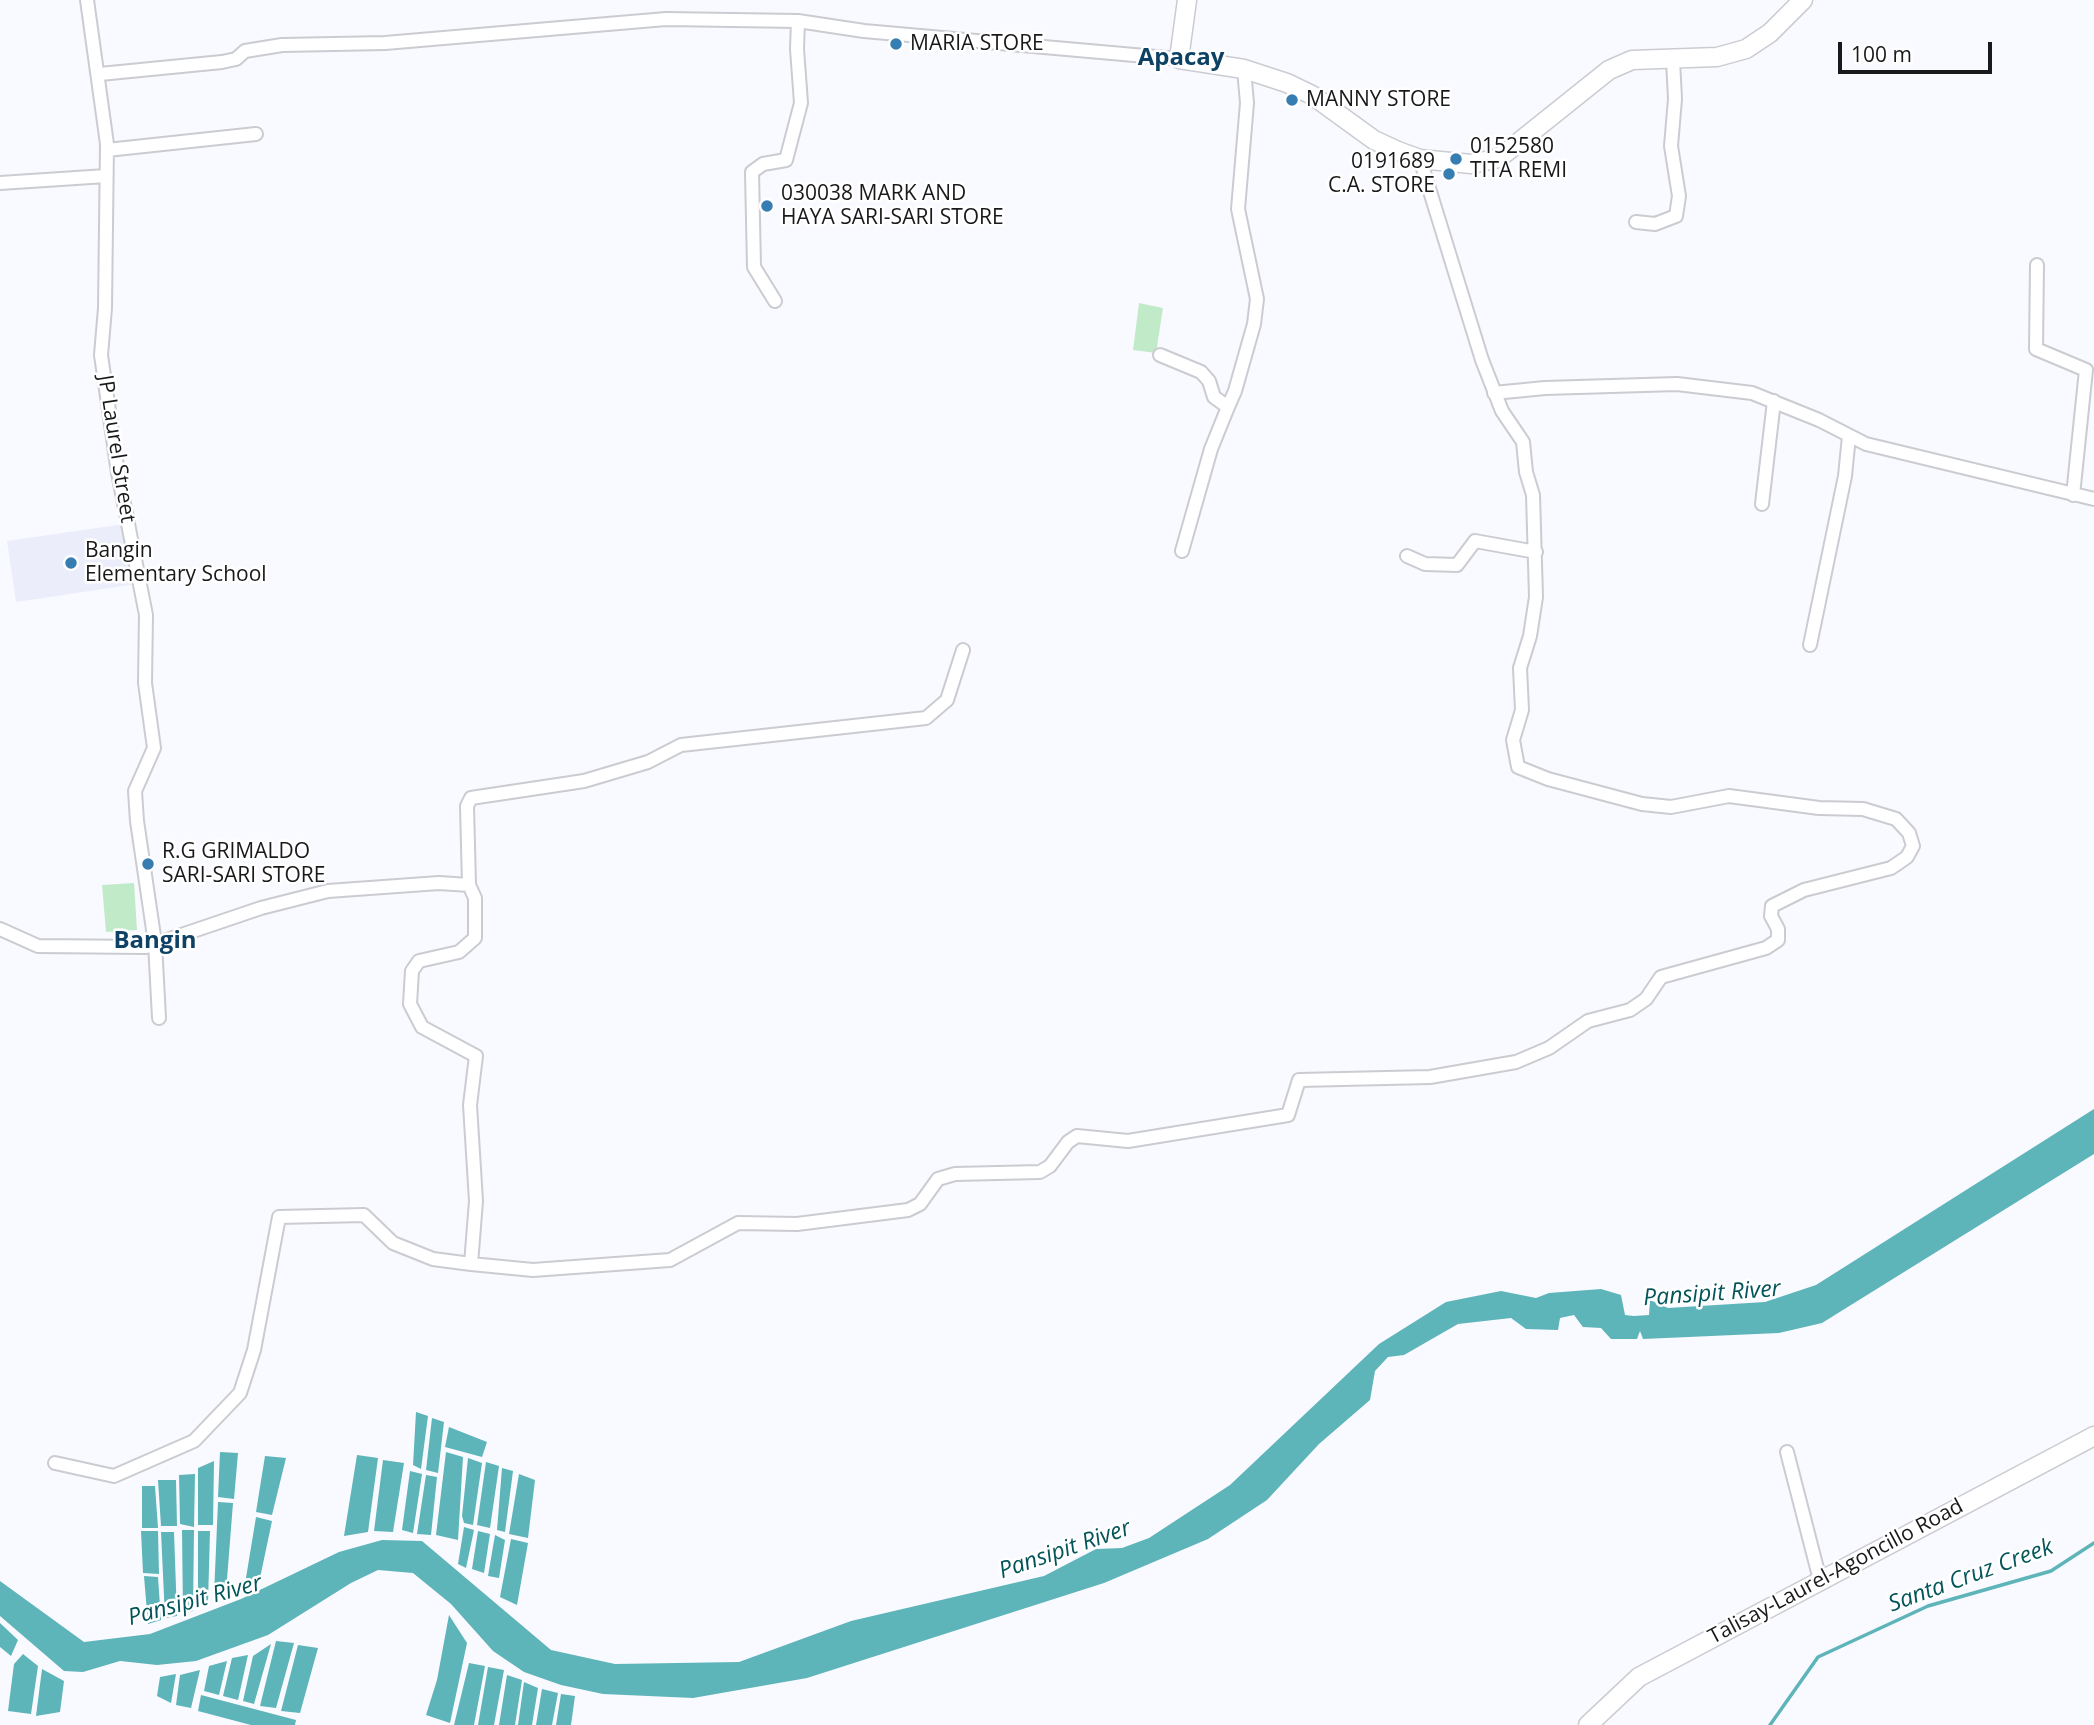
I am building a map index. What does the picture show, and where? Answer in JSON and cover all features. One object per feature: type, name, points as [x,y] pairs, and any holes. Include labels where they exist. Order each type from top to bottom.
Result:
[{"type":"street","name":"JP Laurel Street","points":[[87,0],[100,74],[107,150],[105,308],[101,355],[118,473],[146,615],[145,683],[154,748],[135,791],[155,943],[159,1018]]},
{"type":"street","points":[[1179,59],[1187,0]]},
{"type":"street","points":[[100,74],[222,62],[236,59],[245,51],[282,45],[385,43],[666,19],[798,22],[864,31],[1179,59],[1244,69],[1287,83],[1312,95],[1374,140],[1420,159],[1471,164],[1499,158],[1609,70],[1632,60],[1717,57],[1746,49],[1770,33],[1803,0]]},
{"type":"street","points":[[775,302],[754,267],[752,172],[763,164],[786,160],[801,103],[798,22]]},
{"type":"street","points":[[1636,222],[1655,224],[1676,216],[1679,196],[1671,146],[1675,99],[1673,60]]},
{"type":"street","points":[[1182,551],[1211,449],[1235,391],[1254,324],[1257,299],[1238,209],[1247,103],[1244,69]]},
{"type":"street","points":[[107,150],[256,134]]},
{"type":"street","points":[[55,1463],[114,1475],[194,1441],[240,1393],[254,1350],[279,1217],[364,1215],[393,1243],[433,1259],[533,1270],[670,1260],[738,1223],[797,1224],[908,1210],[920,1204],[938,1179],[955,1174],[1040,1172],[1050,1166],[1068,1142],[1077,1136],[1128,1141],[1288,1115],[1298,1080],[1430,1077],[1516,1062],[1549,1048],[1588,1021],[1630,1010],[1646,999],[1661,977],[1766,948],[1778,940],[1772,906],[1784,898],[1891,868],[1907,856],[1913,846],[1909,833],[1896,819],[1863,809],[1819,808],[1729,796],[1671,807],[1642,804],[1548,779],[1518,767],[1513,740],[1522,710],[1520,668],[1530,636],[1536,597],[1533,495],[1526,472],[1523,442],[1494,393],[1420,159]]},
{"type":"street","points":[[0,183],[106,176]]},
{"type":"street","points":[[2037,265],[2036,349],[2086,370],[2073,495]]},
{"type":"street","points":[[1160,355],[1201,372],[1209,381],[1214,397],[1228,407]]},
{"type":"street","points":[[1494,393],[1545,388],[1677,384],[1752,393],[1867,444],[2094,499]]},
{"type":"street","points":[[1762,504],[1774,401]]},
{"type":"street","points":[[1810,646],[1845,476],[1849,436]]},
{"type":"street","points":[[1407,556],[1425,564],[1457,565],[1475,541],[1536,551]]},
{"type":"street","points":[[471,1264],[476,1201],[470,1105],[476,1056],[422,1027],[410,1004],[412,971],[419,961],[459,952],[475,938],[475,898],[469,885],[467,806],[471,798],[584,780],[648,762],[681,745],[926,718],[947,701],[963,650]]},
{"type":"street","points":[[0,929],[38,946],[119,949],[146,947],[261,908],[328,891],[439,883],[469,885]]},
{"type":"street","name":"Talisay-Laurel-Agoncillo Road","points":[[1588,1725],[1639,1677],[2094,1436]]},
{"type":"street","points":[[1787,1452],[1820,1580]]},
{"type":"shaded area","name":"Bangin Elementary School","points":[[124,524],[137,584],[16,602],[7,541]]},
{"type":"green space","points":[[1139,303],[1163,308],[1156,353],[1133,350]]},
{"type":"green space","points":[[134,883],[137,930],[106,932],[102,885]]},
{"type":"water","points":[[2094,1109],[2094,1154],[1822,1323],[1779,1333],[1643,1339],[1640,1331],[1637,1339],[1611,1339],[1601,1328],[1583,1327],[1574,1315],[1560,1318],[1558,1330],[1526,1329],[1511,1318],[1458,1324],[1404,1355],[1388,1357],[1375,1371],[1370,1400],[1319,1444],[1267,1500],[1208,1539],[1104,1583],[807,1678],[693,1698],[603,1694],[561,1685],[524,1672],[493,1651],[451,1604],[413,1573],[378,1570],[351,1583],[268,1635],[196,1661],[157,1665],[120,1661],[83,1672],[64,1671],[0,1616],[0,1581],[84,1642],[150,1634],[241,1599],[339,1552],[382,1540],[422,1541],[551,1650],[615,1664],[739,1662],[851,1621],[1044,1576],[1096,1549],[1122,1548],[1149,1538],[1230,1485],[1379,1344],[1446,1302],[1501,1291],[1536,1298],[1549,1293],[1601,1289],[1621,1295],[1625,1315],[1634,1316],[1649,1315],[1650,1300],[1668,1308],[1765,1302],[1816,1285]]},
{"type":"water","points":[[416,1412],[428,1416],[421,1469],[413,1465]]},
{"type":"water","points":[[432,1418],[444,1422],[438,1473],[426,1470]]},
{"type":"water","points":[[449,1427],[487,1442],[482,1457],[445,1447]]},
{"type":"water","points":[[220,1452],[238,1453],[234,1499],[218,1497]]},
{"type":"water","points":[[446,1452],[463,1457],[458,1540],[436,1535]]},
{"type":"water","points":[[357,1455],[378,1458],[368,1532],[344,1536]]},
{"type":"water","points":[[265,1456],[286,1458],[272,1515],[256,1512]]},
{"type":"water","points":[[468,1458],[482,1463],[473,1525],[464,1523],[462,1516]]},
{"type":"water","points":[[383,1460],[404,1463],[393,1532],[374,1531]]},
{"type":"water","points":[[214,1461],[213,1525],[198,1525],[198,1468]]},
{"type":"water","points":[[486,1462],[499,1466],[490,1528],[477,1525]]},
{"type":"water","points":[[502,1468],[513,1471],[505,1532],[497,1530]]},
{"type":"water","points":[[410,1471],[422,1474],[413,1533],[402,1530]]},
{"type":"water","points":[[195,1474],[194,1527],[180,1524],[179,1475]]},
{"type":"water","points":[[519,1474],[535,1480],[528,1538],[509,1534]]},
{"type":"water","points":[[426,1475],[437,1477],[431,1535],[417,1534]]},
{"type":"water","points":[[158,1480],[176,1480],[177,1526],[161,1526]]},
{"type":"water","points":[[142,1486],[155,1486],[158,1528],[142,1528]]},
{"type":"water","points":[[218,1502],[233,1503],[226,1592],[214,1595]]},
{"type":"water","points":[[256,1517],[272,1521],[260,1578],[245,1584]]},
{"type":"water","points":[[464,1527],[474,1530],[466,1568],[458,1564]]},
{"type":"water","points":[[182,1530],[194,1530],[193,1611],[183,1614]]},
{"type":"water","points":[[141,1531],[158,1531],[159,1574],[143,1573]]},
{"type":"water","points":[[198,1531],[210,1531],[208,1603],[198,1603]]},
{"type":"water","points":[[478,1531],[490,1534],[484,1573],[472,1569]]},
{"type":"water","points":[[161,1532],[174,1532],[177,1616],[165,1618]]},
{"type":"water","points":[[495,1535],[505,1540],[499,1578],[488,1576]]},
{"type":"water","points":[[511,1539],[528,1543],[517,1605],[500,1597]]},
{"type":"water","points":[[144,1576],[158,1577],[161,1620],[148,1624]]},
{"type":"water","points":[[449,1615],[467,1643],[450,1723],[426,1715],[437,1680]]},
{"type":"water","points":[[0,1623],[18,1640],[11,1656],[0,1647]]},
{"type":"water","points":[[276,1641],[294,1643],[276,1708],[260,1706]]},
{"type":"water","points":[[271,1644],[254,1704],[243,1701],[253,1656]]},
{"type":"water","points":[[298,1645],[318,1648],[300,1713],[281,1711]]},
{"type":"water","points":[[23,1654],[38,1666],[31,1714],[8,1711],[14,1664]]},
{"type":"water","points":[[248,1655],[238,1700],[223,1696],[232,1658]]},
{"type":"water","points":[[227,1661],[219,1695],[204,1691],[209,1666]]},
{"type":"water","points":[[469,1663],[485,1666],[474,1725],[454,1725]]},
{"type":"water","points":[[488,1667],[504,1670],[494,1725],[478,1725]]},
{"type":"water","points":[[42,1669],[64,1681],[60,1712],[36,1716]]},
{"type":"water","points":[[200,1670],[191,1708],[176,1705],[180,1675]]},
{"type":"water","points":[[176,1674],[171,1703],[157,1696],[160,1677]]},
{"type":"water","points":[[507,1675],[522,1680],[515,1725],[499,1725]]},
{"type":"water","points":[[524,1682],[538,1688],[532,1725],[518,1725]]},
{"type":"water","points":[[542,1689],[558,1693],[552,1725],[536,1725]]},
{"type":"water","points":[[561,1694],[575,1696],[571,1725],[556,1725]]},
{"type":"water","points":[[201,1695],[296,1720],[295,1725],[251,1725],[198,1711]]},
{"type":"waterway","name":"Santa Cruz Creek","points":[[1770,1725],[1818,1657],[1928,1606],[2051,1571],[2094,1543]]},
{"type":"place","name":"MARIA STORE","points":[[896,44]]},
{"type":"place","name":"MANNY STORE","points":[[1292,100]]},
{"type":"place","name":"0152580 TITA REMI","points":[[1456,159]]},
{"type":"place","name":"0191689 C.A. STORE","points":[[1449,174]]},
{"type":"place","name":"030038 MARK AND HAYA SARI-SARI STORE","points":[[767,206]]},
{"type":"place","name":"Bangin Elementary School","points":[[71,563]]},
{"type":"place","name":"R.G GRIMALDO SARI-SARI STORE","points":[[148,864]]},
{"type":"district","name":"Apacay","points":[[1181,58]]},
{"type":"district","name":"Bangin","points":[[155,941]]},
{"type":"water label","name":"Pansipit River","points":[[1712,1294]]},
{"type":"water label","name":"Pansipit River","points":[[1065,1550]]},
{"type":"water label","name":"Pansipit River","points":[[195,1601]]}]
